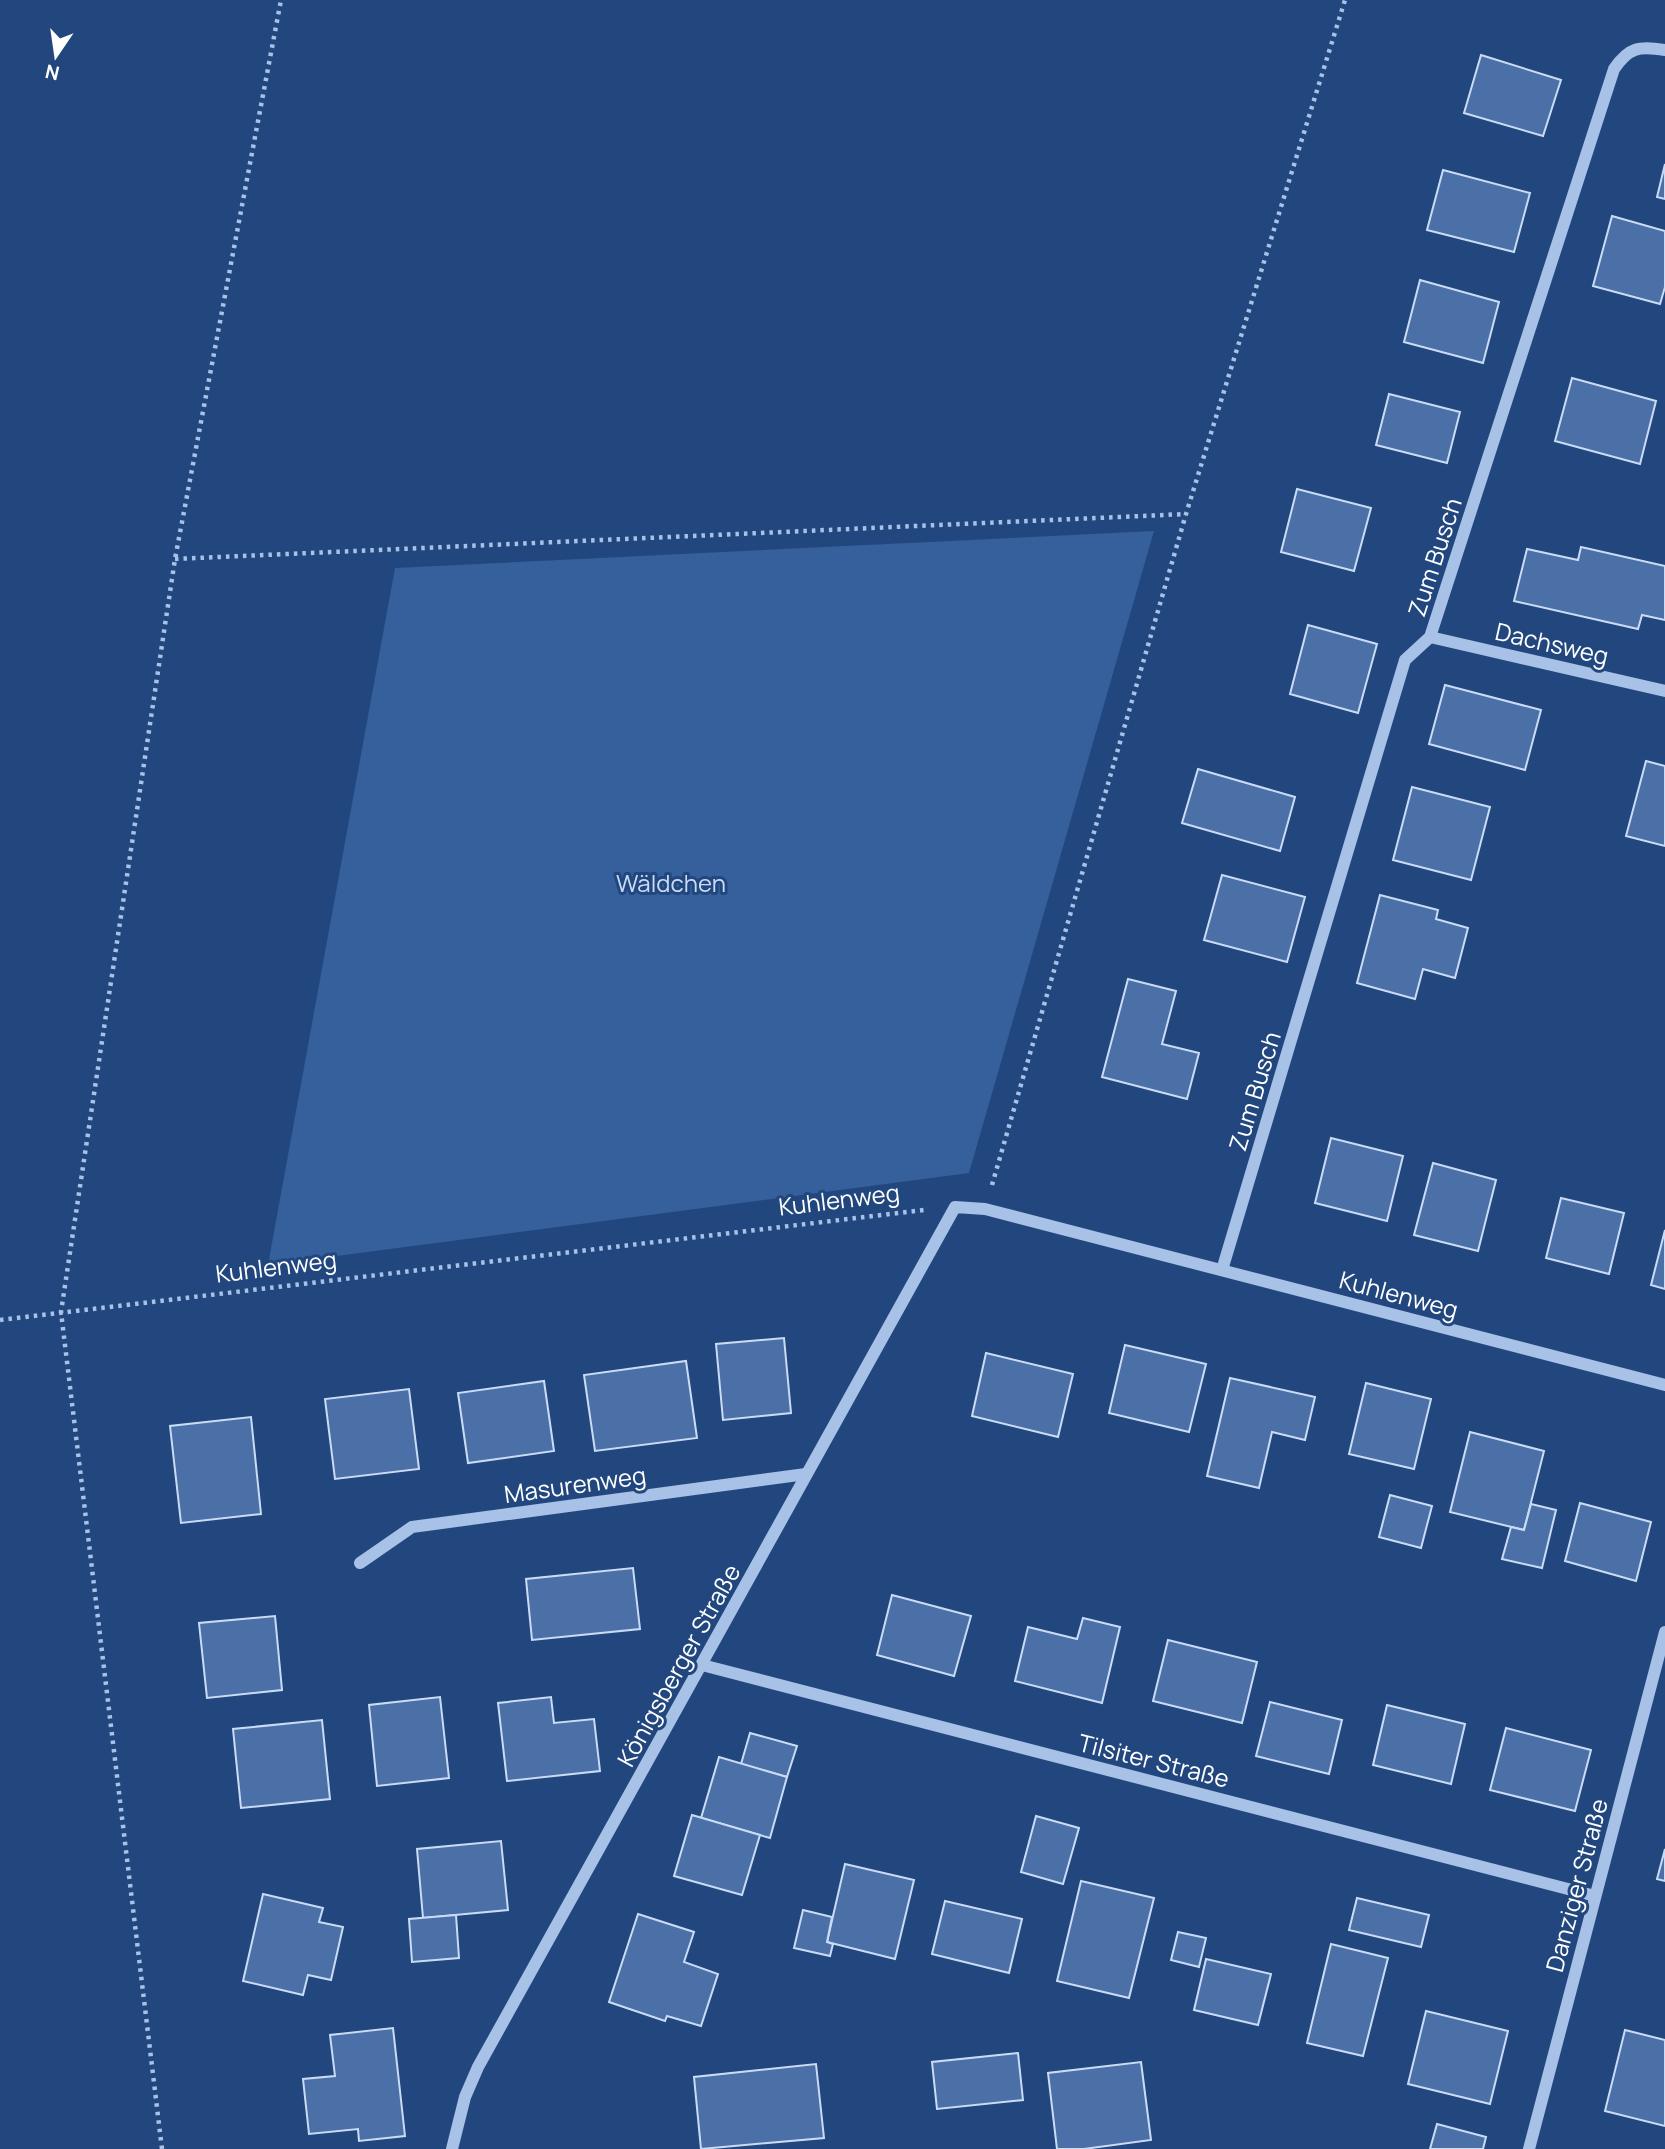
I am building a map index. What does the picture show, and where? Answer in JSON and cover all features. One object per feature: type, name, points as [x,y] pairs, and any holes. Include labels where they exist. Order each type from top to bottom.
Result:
[{"type":"street","name":"Zum Busch","points":[[1222,1270],[1405,660],[1430,637],[1614,69],[1624,55],[1643,46],[1665,50]]},
{"type":"street","name":"Dachsweg","points":[[1430,637],[1665,691]]},
{"type":"street","name":"Kuhlenweg","points":[[956,1207],[985,1209],[1665,1385]]},
{"type":"street","name":"Königsberger Straße","points":[[452,2149],[465,2097],[478,2067],[956,1207]]},
{"type":"street","name":"Masurenweg","points":[[360,1563],[412,1527],[806,1474]]},
{"type":"street","name":"Danziger Straße","points":[[1528,2149],[1665,1632]]},
{"type":"street","name":"Tilsiter Straße","points":[[702,1665],[1595,1896]]},
{"type":"path","points":[[162,2149],[61,1312],[175,559],[281,0]]},
{"type":"path","points":[[985,1209],[1186,514],[1345,0]]},
{"type":"path","points":[[175,559],[1186,514]]},
{"type":"path","name":"Kuhlenweg","points":[[0,1320],[956,1207]]},
{"type":"green space","name":"Wäldchen","points":[[1154,531],[969,1173],[268,1265],[395,568]]},
{"type":"building","points":[[1481,55],[1561,80],[1543,136],[1464,113]]},
{"type":"building","points":[[1665,164],[1665,199],[1657,197]]},
{"type":"building","points":[[1443,170],[1530,193],[1514,252],[1427,230]]},
{"type":"building","points":[[1612,216],[1665,231],[1665,287],[1660,304],[1593,286]]},
{"type":"building","points":[[1420,280],[1499,302],[1483,363],[1404,342]]},
{"type":"building","points":[[1572,378],[1656,401],[1640,464],[1555,441]]},
{"type":"building","points":[[1389,394],[1460,412],[1447,463],[1376,445]]},
{"type":"building","points":[[1297,489],[1371,508],[1354,571],[1281,552]]},
{"type":"building","points":[[1581,547],[1665,566],[1665,620],[1642,615],[1638,629],[1514,601],[1527,549],[1578,560]]},
{"type":"building","points":[[1308,625],[1377,644],[1358,713],[1290,694]]},
{"type":"building","points":[[1445,685],[1541,710],[1525,770],[1429,744]]},
{"type":"building","points":[[1646,761],[1665,766],[1665,846],[1626,836]]},
{"type":"building","points":[[1198,769],[1295,797],[1280,851],[1182,823]]},
{"type":"building","points":[[1412,787],[1490,807],[1471,880],[1393,860]]},
{"type":"building","points":[[1222,875],[1305,897],[1287,962],[1204,940]]},
{"type":"building","points":[[1380,895],[1438,910],[1436,919],[1468,928],[1455,978],[1423,969],[1415,999],[1357,983]]},
{"type":"building","points":[[1128,979],[1176,991],[1162,1044],[1199,1053],[1187,1099],[1102,1077]]},
{"type":"building","points":[[1331,1138],[1403,1156],[1387,1221],[1315,1203]]},
{"type":"building","points":[[1433,1163],[1496,1180],[1478,1251],[1414,1235]]},
{"type":"building","points":[[1561,1198],[1624,1213],[1609,1274],[1546,1258]]},
{"type":"building","points":[[1665,1230],[1665,1289],[1651,1285]]},
{"type":"building","points":[[784,1338],[791,1413],[723,1420],[716,1344]]},
{"type":"building","points":[[1125,1345],[1206,1364],[1189,1432],[1109,1413]]},
{"type":"building","points":[[986,1353],[1073,1374],[1058,1437],[972,1416]]},
{"type":"building","points":[[686,1361],[697,1438],[595,1451],[584,1375]]},
{"type":"building","points":[[1230,1378],[1315,1397],[1305,1440],[1272,1432],[1259,1488],[1207,1476]]},
{"type":"building","points":[[544,1381],[554,1451],[468,1463],[458,1393]]},
{"type":"building","points":[[1366,1383],[1431,1399],[1414,1469],[1349,1454]]},
{"type":"building","points":[[409,1389],[419,1469],[335,1479],[325,1399]]},
{"type":"building","points":[[251,1417],[261,1514],[181,1523],[170,1426]]},
{"type":"building","points":[[1470,1432],[1544,1451],[1524,1530],[1450,1512]]},
{"type":"building","points":[[1390,1495],[1432,1506],[1421,1548],[1379,1537]]},
{"type":"building","points":[[1580,1503],[1651,1522],[1636,1581],[1565,1561]]},
{"type":"building","points":[[1531,1504],[1556,1510],[1542,1568],[1502,1559],[1511,1527],[1524,1530]]},
{"type":"building","points":[[633,1568],[640,1629],[532,1640],[526,1579]]},
{"type":"building","points":[[892,1595],[971,1616],[954,1676],[877,1655]]},
{"type":"building","points":[[275,1616],[282,1690],[207,1698],[199,1623]]},
{"type":"building","points":[[1083,1618],[1120,1627],[1102,1703],[1015,1681],[1028,1627],[1077,1639]]},
{"type":"building","points":[[1168,1640],[1257,1662],[1242,1723],[1153,1701]]},
{"type":"building","points":[[440,1697],[449,1778],[377,1786],[369,1705]]},
{"type":"building","points":[[551,1697],[554,1723],[594,1719],[600,1771],[507,1781],[498,1703]]},
{"type":"building","points":[[1270,1702],[1342,1720],[1329,1774],[1256,1756]]},
{"type":"building","points":[[1387,1705],[1465,1724],[1451,1784],[1373,1765]]},
{"type":"building","points":[[322,1720],[330,1799],[241,1808],[233,1729]]},
{"type":"building","points":[[1506,1728],[1591,1750],[1575,1811],[1490,1790]]},
{"type":"building","points":[[750,1733],[797,1746],[787,1777],[741,1764]]},
{"type":"building","points":[[719,1757],[787,1777],[770,1838],[701,1818]]},
{"type":"building","points":[[692,1815],[760,1835],[742,1895],[674,1876]]},
{"type":"building","points":[[1036,1816],[1079,1828],[1063,1884],[1021,1872]]},
{"type":"building","points":[[501,1841],[508,1910],[423,1918],[417,1849]]},
{"type":"building","points":[[1665,1849],[1665,1881],[1657,1879]]},
{"type":"building","points":[[845,1864],[914,1880],[895,1959],[827,1942]]},
{"type":"building","points":[[1081,1881],[1154,1898],[1129,1998],[1057,1981]]},
{"type":"building","points":[[263,1894],[323,1908],[319,1922],[343,1927],[331,1980],[308,1975],[303,1995],[243,1981]]},
{"type":"building","points":[[1357,1898],[1429,1915],[1421,1947],[1349,1930]]},
{"type":"building","points":[[945,1901],[1022,1919],[1009,1973],[932,1954]]},
{"type":"building","points":[[803,1910],[832,1917],[827,1942],[833,1944],[830,1956],[794,1948]]},
{"type":"building","points":[[638,1914],[694,1932],[684,1962],[718,1974],[701,2026],[667,2016],[665,2021],[609,2002]]},
{"type":"building","points":[[456,1915],[459,1958],[412,1962],[409,1919]]},
{"type":"building","points":[[1178,1932],[1206,1938],[1199,1967],[1171,1960]]},
{"type":"building","points":[[1331,1944],[1388,1958],[1363,2056],[1307,2043]]},
{"type":"building","points":[[1206,1959],[1271,1974],[1258,2025],[1194,2010]]},
{"type":"building","points":[[1426,2011],[1508,2031],[1490,2104],[1408,2084]]},
{"type":"building","points":[[393,2028],[405,2136],[359,2141],[358,2129],[309,2134],[303,2079],[335,2076],[330,2035]]},
{"type":"building","points":[[1625,2030],[1665,2040],[1665,2126],[1605,2111]]},
{"type":"building","points":[[1018,2053],[1023,2100],[937,2109],[932,2062]]},
{"type":"building","points":[[1141,2062],[1151,2140],[1084,2149],[1057,2149],[1048,2073]]},
{"type":"building","points":[[816,2064],[824,2138],[701,2149],[694,2077]]},
{"type":"building","points":[[1437,2124],[1486,2137],[1483,2149],[1430,2149]]}]
